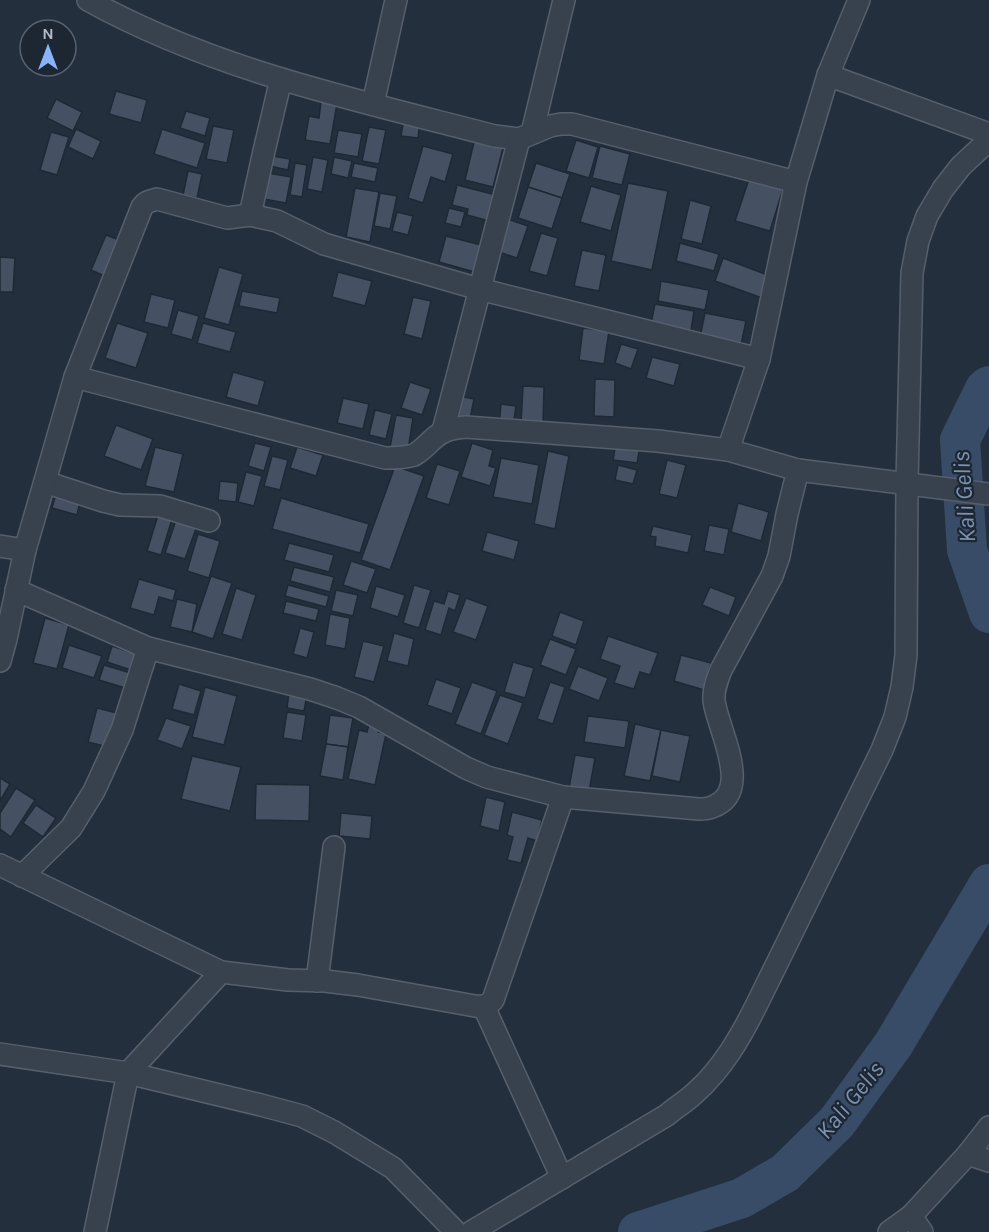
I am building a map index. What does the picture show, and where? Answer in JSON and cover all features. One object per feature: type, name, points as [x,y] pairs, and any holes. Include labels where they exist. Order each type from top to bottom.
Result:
[{"type":"street","points":[[88,0],[186,47],[281,79],[495,136],[526,136],[550,126],[579,125],[796,182]]},
{"type":"street","points":[[373,104],[396,0]]},
{"type":"street","points":[[443,432],[479,289],[526,136],[564,0]]},
{"type":"street","points":[[728,450],[759,359],[796,182],[828,75],[859,0]]},
{"type":"street","points":[[828,75],[989,134]]},
{"type":"street","points":[[250,215],[281,79]]},
{"type":"street","points":[[471,1232],[667,1115],[696,1093],[739,1038],[882,750],[895,717],[906,655],[912,273],[918,241],[927,216],[943,189],[961,166],[989,140]]},
{"type":"street","points":[[0,661],[25,550],[75,376],[144,203],[158,199],[227,218],[250,215],[277,221],[324,244],[479,289],[759,359]]},
{"type":"street","points":[[75,376],[386,458],[407,457],[415,454],[443,432],[466,427],[658,441],[728,450],[798,470],[989,494]]},
{"type":"street","points":[[16,590],[148,648],[337,698],[359,707],[466,768],[487,777],[563,797],[699,809],[713,807],[731,790],[733,777],[732,764],[714,699],[715,685],[772,576],[779,556],[798,470]]},
{"type":"street","points":[[45,482],[103,501],[160,506],[209,521]]},
{"type":"street","points":[[0,546],[25,550]]},
{"type":"street","points":[[22,876],[71,828],[93,791],[122,730],[148,648]]},
{"type":"street","points":[[0,865],[221,972],[358,985],[484,1007],[493,1000],[563,797]]},
{"type":"street","points":[[317,981],[334,847]]},
{"type":"street","points":[[95,1232],[128,1073],[221,972]]},
{"type":"street","points":[[484,1007],[562,1178]]},
{"type":"street","points":[[0,1054],[128,1073],[302,1116],[324,1126],[393,1168],[456,1232]]},
{"type":"street","points":[[889,1232],[917,1224],[989,1127]]},
{"type":"street","points":[[968,1154],[989,1161]]},
{"type":"building","points":[[116,91],[147,100],[141,123],[109,114]]},
{"type":"building","points":[[56,99],[82,112],[73,131],[47,118]]},
{"type":"building","points":[[321,102],[337,104],[330,144],[305,140],[309,116],[319,118]]},
{"type":"building","points":[[186,111],[210,118],[205,136],[180,128]]},
{"type":"building","points":[[404,118],[420,120],[418,138],[401,136]]},
{"type":"building","points":[[213,126],[234,130],[227,163],[206,159]]},
{"type":"building","points":[[369,127],[386,130],[379,164],[362,161]]},
{"type":"building","points":[[76,129],[101,141],[93,159],[68,147]]},
{"type":"building","points":[[162,129],[205,143],[197,168],[154,154]]},
{"type":"building","points":[[338,130],[362,134],[358,157],[334,153]]},
{"type":"building","points":[[51,132],[69,137],[57,175],[40,170]]},
{"type":"building","points":[[576,140],[598,147],[589,178],[566,171]]},
{"type":"building","points":[[474,142],[503,148],[493,187],[465,180]]},
{"type":"building","points":[[423,146],[453,154],[445,182],[431,177],[423,203],[408,198]]},
{"type":"building","points":[[600,146],[630,154],[622,185],[592,178]]},
{"type":"building","points":[[267,155],[290,159],[288,170],[265,165]]},
{"type":"building","points":[[313,157],[328,160],[322,192],[307,189]]},
{"type":"building","points":[[334,157],[352,161],[348,178],[331,174]]},
{"type":"building","points":[[295,163],[307,165],[302,197],[290,195]]},
{"type":"building","points":[[354,163],[378,168],[375,182],[351,177]]},
{"type":"building","points":[[536,163],[570,174],[562,198],[528,187]]},
{"type":"building","points":[[188,171],[202,174],[197,198],[183,195]]},
{"type":"building","points":[[262,172],[291,177],[286,203],[258,198]]},
{"type":"building","points":[[749,179],[783,189],[770,231],[735,221]]},
{"type":"building","points":[[628,183],[668,191],[652,270],[611,261]]},
{"type":"building","points":[[457,185],[500,196],[493,222],[467,215],[468,209],[452,205]]},
{"type":"building","points":[[591,186],[621,195],[611,231],[580,222]]},
{"type":"building","points":[[528,187],[562,198],[552,229],[518,218]]},
{"type":"building","points":[[355,188],[379,192],[370,242],[346,237]]},
{"type":"building","points":[[380,193],[397,196],[390,229],[374,226]]},
{"type":"building","points":[[690,200],[711,206],[702,244],[681,239]]},
{"type":"building","points":[[449,208],[465,212],[461,227],[445,223]]},
{"type":"building","points":[[397,212],[413,216],[408,235],[392,231]]},
{"type":"building","points":[[504,218],[528,226],[517,258],[493,250]]},
{"type":"building","points":[[541,233],[558,238],[547,276],[529,271]]},
{"type":"building","points":[[106,235],[127,243],[111,279],[91,270]]},
{"type":"building","points":[[446,236],[485,246],[478,273],[439,262]]},
{"type":"building","points":[[680,243],[719,254],[714,271],[676,261]]},
{"type":"building","points":[[582,250],[606,255],[599,291],[574,286]]},
{"type":"building","points":[[0,257],[15,258],[13,292],[0,292]]},
{"type":"building","points":[[723,258],[770,276],[762,298],[715,281]]},
{"type":"building","points":[[219,267],[243,274],[229,325],[204,318]]},
{"type":"building","points":[[338,272],[372,281],[365,306],[332,297]]},
{"type":"building","points":[[661,281],[709,290],[705,310],[658,301]]},
{"type":"building","points":[[242,291],[280,298],[277,313],[239,306]]},
{"type":"building","points":[[151,294],[175,300],[168,328],[144,322]]},
{"type":"building","points":[[413,297],[431,301],[422,339],[404,334]]},
{"type":"building","points":[[655,304],[694,311],[690,336],[650,328]]},
{"type":"building","points":[[178,310],[199,316],[192,340],[171,334]]},
{"type":"building","points":[[705,313],[746,321],[741,345],[700,337]]},
{"type":"building","points":[[117,323],[148,333],[136,368],[105,358]]},
{"type":"building","points":[[203,323],[236,332],[230,352],[197,343]]},
{"type":"building","points":[[583,328],[609,331],[604,364],[579,360]]},
{"type":"building","points":[[621,344],[638,349],[631,369],[615,363]]},
{"type":"building","points":[[652,357],[680,364],[674,386],[646,378]]},
{"type":"building","points":[[233,372],[265,381],[258,406],[226,397]]},
{"type":"building","points":[[595,379],[615,380],[614,417],[594,416]]},
{"type":"building","points":[[410,382],[431,389],[422,415],[401,408]]},
{"type":"building","points":[[523,386],[544,387],[543,424],[521,423]]},
{"type":"building","points":[[460,396],[474,399],[469,425],[455,422]]},
{"type":"building","points":[[343,398],[369,404],[363,429],[337,423]]},
{"type":"building","points":[[501,404],[516,406],[513,427],[499,425]]},
{"type":"building","points":[[375,410],[392,414],[386,439],[369,435]]},
{"type":"building","points":[[396,415],[413,418],[408,450],[390,447]]},
{"type":"building","points":[[116,425],[153,439],[141,470],[104,456]]},
{"type":"building","points":[[255,443],[271,447],[264,471],[248,466]]},
{"type":"building","points":[[472,443],[493,450],[489,466],[496,468],[490,486],[461,477]]},
{"type":"building","points":[[616,443],[640,447],[637,463],[613,460]]},
{"type":"building","points":[[155,447],[183,454],[174,492],[145,486]]},
{"type":"building","points":[[297,447],[323,455],[316,476],[290,468]]},
{"type":"building","points":[[548,451],[569,456],[555,529],[534,524]]},
{"type":"building","points":[[272,456],[288,460],[280,490],[264,486]]},
{"type":"building","points":[[501,458],[539,465],[532,504],[493,497]]},
{"type":"building","points":[[667,460],[686,465],[677,498],[659,494]]},
{"type":"building","points":[[437,464],[460,471],[449,505],[426,498]]},
{"type":"building","points":[[618,465],[637,470],[633,484],[615,480]]},
{"type":"building","points":[[395,466],[424,476],[390,570],[361,560]]},
{"type":"building","points":[[246,472],[262,476],[254,506],[238,502]]},
{"type":"building","points":[[220,481],[238,483],[236,502],[218,500]]},
{"type":"building","points":[[57,490],[81,497],[77,515],[52,508]]},
{"type":"building","points":[[281,498],[369,524],[360,553],[272,529]]},
{"type":"building","points":[[738,503],[769,512],[761,541],[731,532]]},
{"type":"building","points":[[159,512],[173,516],[161,555],[147,551]]},
{"type":"building","points":[[176,520],[197,526],[185,559],[165,553]]},
{"type":"building","points":[[709,525],[729,529],[724,555],[704,551]]},
{"type":"building","points":[[653,526],[692,535],[688,553],[655,546],[656,537],[650,536]]},
{"type":"building","points":[[487,532],[519,541],[514,560],[482,551]]},
{"type":"building","points":[[198,534],[220,541],[209,578],[187,571]]},
{"type":"building","points":[[289,543],[334,555],[329,572],[284,560]]},
{"type":"building","points":[[351,561],[376,569],[367,593],[343,585]]},
{"type":"building","points":[[294,567],[334,577],[330,592],[290,581]]},
{"type":"building","points":[[211,576],[232,583],[213,639],[192,632]]},
{"type":"building","points":[[139,579],[176,590],[173,601],[159,597],[154,615],[130,608]]},
{"type":"building","points":[[288,585],[329,596],[326,607],[285,596]]},
{"type":"building","points":[[414,585],[431,590],[419,628],[403,623]]},
{"type":"building","points":[[376,586],[405,595],[398,617],[370,608]]},
{"type":"building","points":[[710,587],[736,597],[729,616],[702,605]]},
{"type":"building","points":[[236,588],[256,595],[242,640],[222,634]]},
{"type":"building","points":[[336,590],[358,595],[353,616],[331,611]]},
{"type":"building","points":[[448,591],[460,595],[455,611],[449,608],[441,635],[425,630],[434,601],[444,604]]},
{"type":"building","points":[[466,598],[488,606],[476,640],[453,632]]},
{"type":"building","points":[[177,599],[197,604],[192,632],[170,627]]},
{"type":"building","points":[[286,601],[319,609],[316,621],[283,613]]},
{"type":"building","points":[[560,612],[584,621],[576,645],[552,636]]},
{"type":"building","points":[[330,614],[350,618],[345,649],[325,645]]},
{"type":"building","points":[[45,618],[69,625],[57,669],[33,663]]},
{"type":"building","points":[[300,628],[314,632],[307,658],[293,654]]},
{"type":"building","points":[[394,633],[414,639],[408,666],[387,661]]},
{"type":"building","points":[[608,636],[658,653],[650,675],[640,672],[634,689],[614,683],[620,666],[600,659]]},
{"type":"building","points":[[550,639],[576,649],[566,675],[540,665]]},
{"type":"building","points":[[363,641],[384,646],[374,682],[354,677]]},
{"type":"building","points":[[69,645],[102,656],[94,678],[62,668]]},
{"type":"building","points":[[112,646],[142,656],[137,672],[107,662]]},
{"type":"building","points":[[681,655],[711,663],[704,690],[674,681]]},
{"type":"building","points":[[513,662],[534,668],[525,698],[504,692]]},
{"type":"building","points":[[104,665],[137,675],[132,690],[99,680]]},
{"type":"building","points":[[578,666],[608,678],[599,701],[569,689]]},
{"type":"building","points":[[436,679],[461,688],[452,714],[427,705]]},
{"type":"building","points":[[472,682],[497,691],[481,734],[455,724]]},
{"type":"building","points":[[550,682],[565,687],[553,724],[537,719]]},
{"type":"building","points":[[179,684],[201,691],[194,715],[172,709]]},
{"type":"building","points":[[205,687],[237,696],[224,745],[192,737]]},
{"type":"building","points":[[289,692],[307,695],[304,711],[287,708]]},
{"type":"building","points":[[500,695],[523,703],[508,744],[484,735]]},
{"type":"building","points":[[97,708],[121,714],[112,748],[88,742]]},
{"type":"building","points":[[287,712],[306,715],[302,741],[283,738]]},
{"type":"building","points":[[330,715],[353,718],[348,747],[326,744]]},
{"type":"building","points":[[588,716],[629,721],[625,748],[584,742]]},
{"type":"building","points":[[166,718],[191,726],[182,749],[157,740]]},
{"type":"building","points":[[370,721],[380,723],[378,732],[386,734],[375,785],[348,779],[359,730],[367,732]]},
{"type":"building","points":[[635,724],[661,730],[650,781],[624,776]]},
{"type":"building","points":[[661,730],[690,736],[680,782],[652,776]]},
{"type":"building","points":[[326,744],[348,747],[343,780],[320,776]]},
{"type":"building","points":[[575,755],[595,758],[589,792],[569,788]]},
{"type":"building","points":[[192,756],[241,767],[230,811],[181,799]]},
{"type":"building","points":[[0,778],[10,784],[0,801]]},
{"type":"building","points":[[256,784],[310,785],[309,821],[255,820]]},
{"type":"building","points":[[16,788],[35,800],[11,837],[0,829],[0,813]]},
{"type":"building","points":[[486,797],[505,802],[499,831],[480,826]]},
{"type":"building","points":[[36,805],[56,818],[43,837],[23,823]]},
{"type":"building","points":[[512,812],[542,820],[537,841],[528,838],[521,863],[507,860],[513,837],[507,835]]},
{"type":"building","points":[[341,813],[372,816],[370,839],[339,836]]},
{"type":"waterway","name":"Kali Gelis","points":[[989,386],[985,389],[960,440],[967,550],[989,613]]},
{"type":"waterway","name":"Kali Gelis","points":[[638,1232],[742,1198],[785,1173],[837,1122],[893,1045],[989,884]]}]
